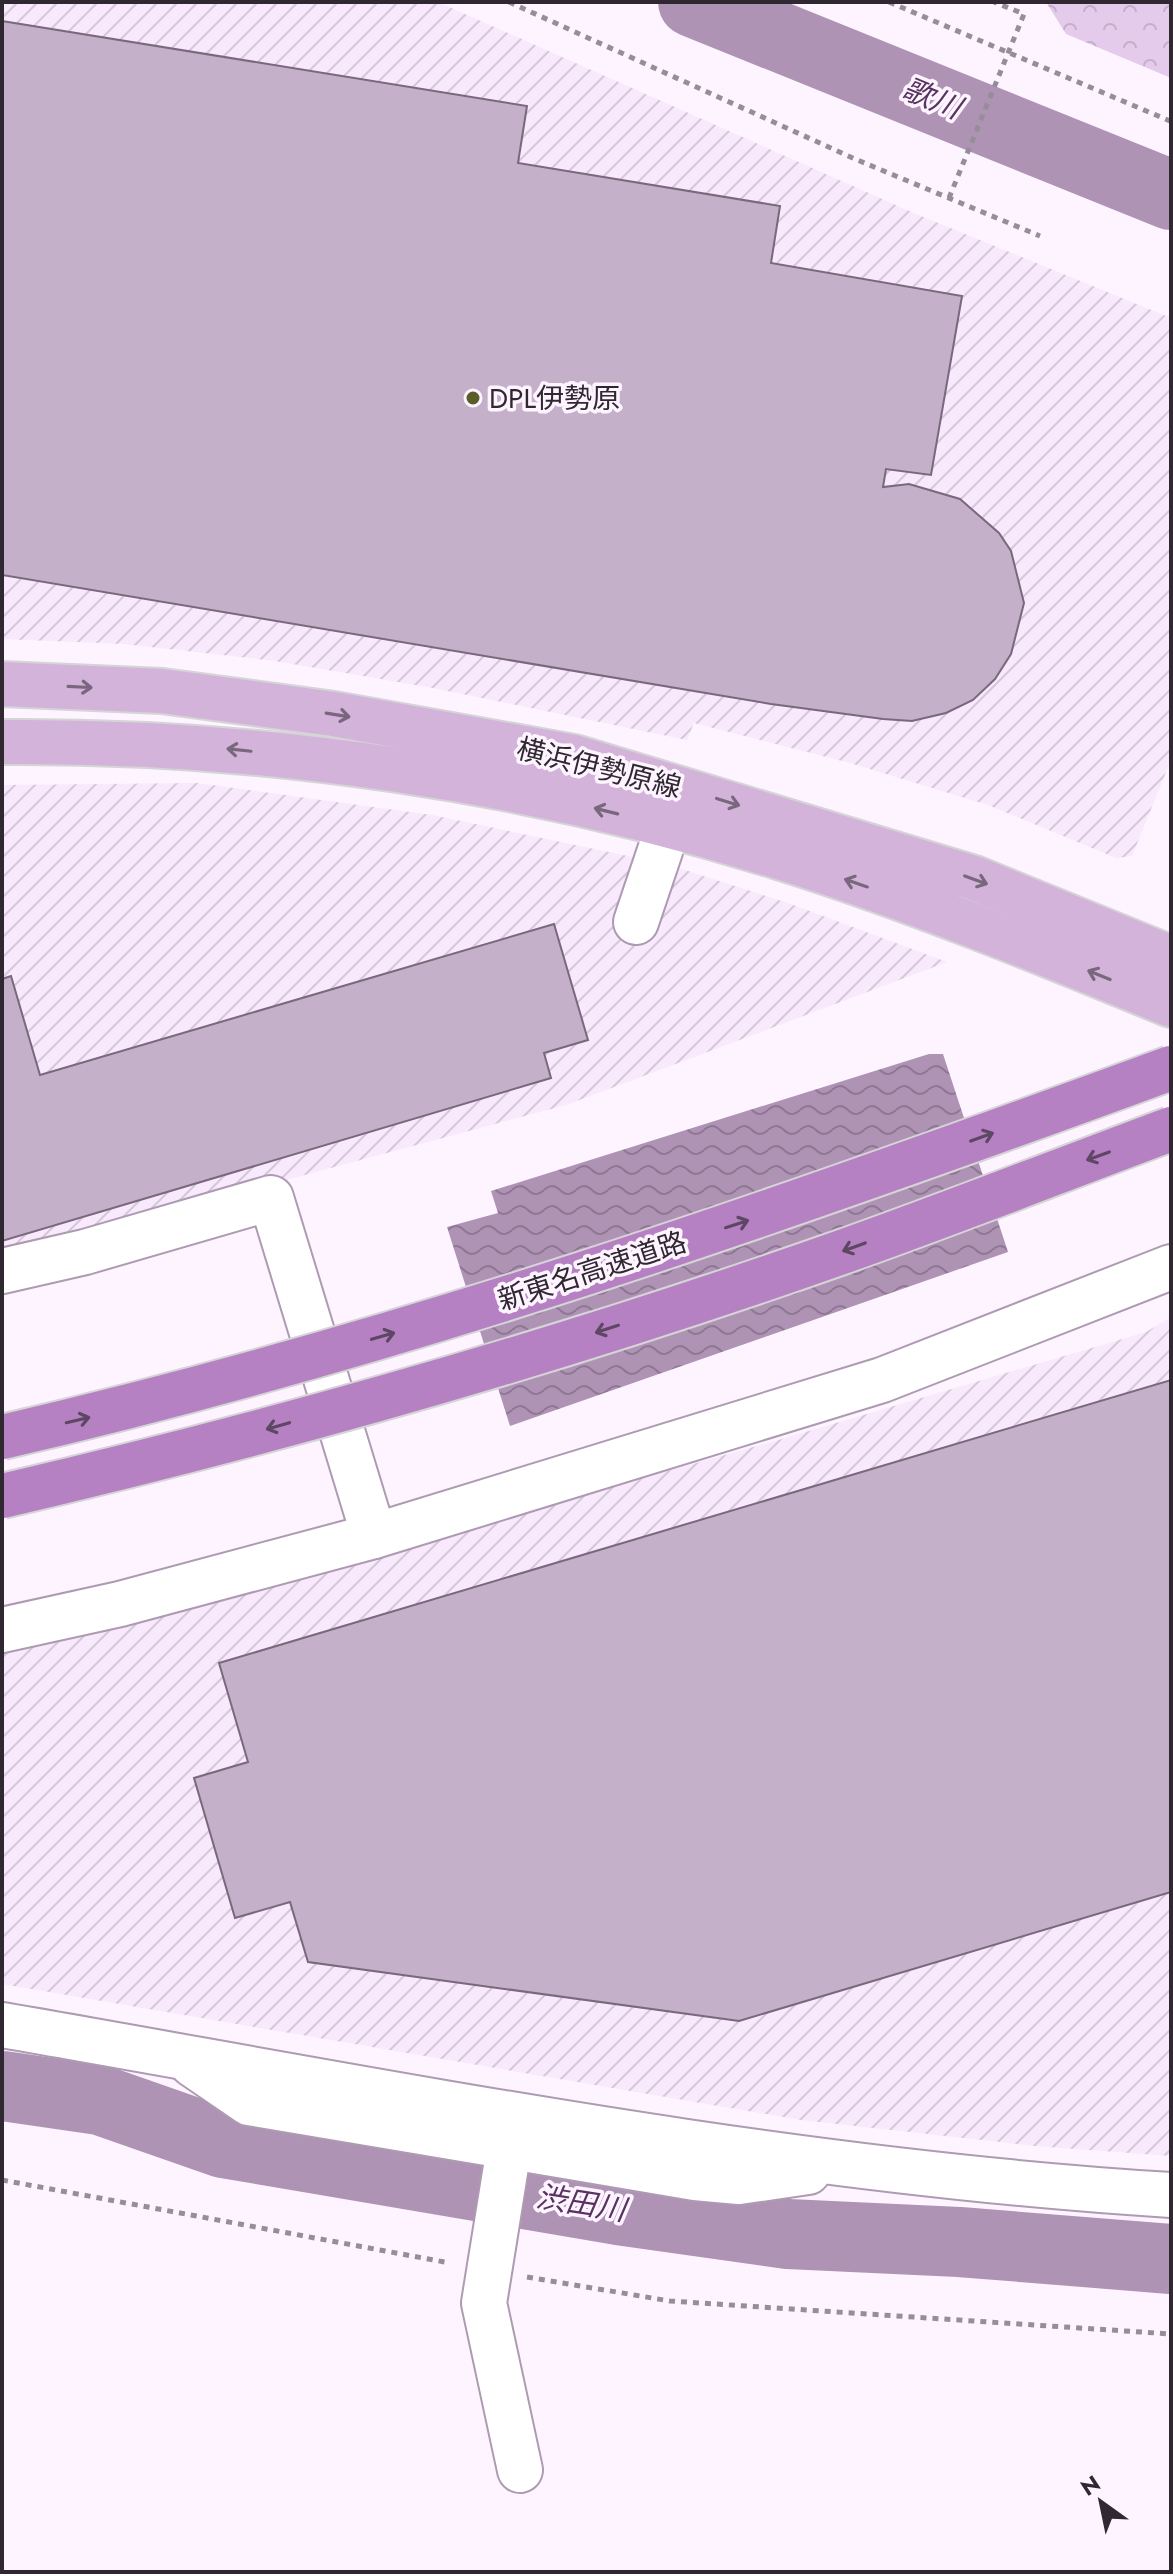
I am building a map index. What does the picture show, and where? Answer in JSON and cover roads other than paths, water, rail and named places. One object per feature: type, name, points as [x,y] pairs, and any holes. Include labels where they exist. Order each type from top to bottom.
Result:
[{"type":"highway","name":"新東名高速道路","points":[[2,1437],[136,1406],[490,1305],[809,1201],[1171,1068]]},
{"type":"highway","points":[[2,1496],[148,1462],[504,1363],[841,1252],[1171,1129]]},
{"type":"main road","name":"横浜伊勢原線","points":[[2,684],[162,691],[334,714],[574,757],[974,878],[1171,958]]},
{"type":"main road","name":"横浜伊勢原線","points":[[2,742],[228,749],[325,759],[563,801],[777,856],[926,907],[1171,1005]]},
{"type":"street","points":[[636,922],[668,827]]},
{"type":"street","points":[[2,1271],[85,1252],[271,1198],[374,1536]]},
{"type":"street","points":[[2,1630],[120,1604],[374,1536],[882,1380],[1171,1267]]},
{"type":"street","points":[[2,2025],[643,2133],[855,2164],[979,2180],[1171,2195]]},
{"type":"street","points":[[180,2056],[249,2103],[508,2152],[739,2182],[855,2164]]},
{"type":"street","points":[[508,2152],[484,2303],[520,2470]]},
{"type":"water","points":[[929,1054],[943,1054],[1008,1252],[510,1426],[447,1227],[498,1213],[491,1191]]},
{"type":"waterway","name":"歌川","points":[[693,2],[1171,195]]},
{"type":"waterway","name":"渋田川","points":[[2,2086],[100,2100],[223,2143],[618,2210],[788,2234],[959,2242],[1171,2259]]},
{"type":"place","name":"DPL伊勢原","points":[[473,398]]}]
